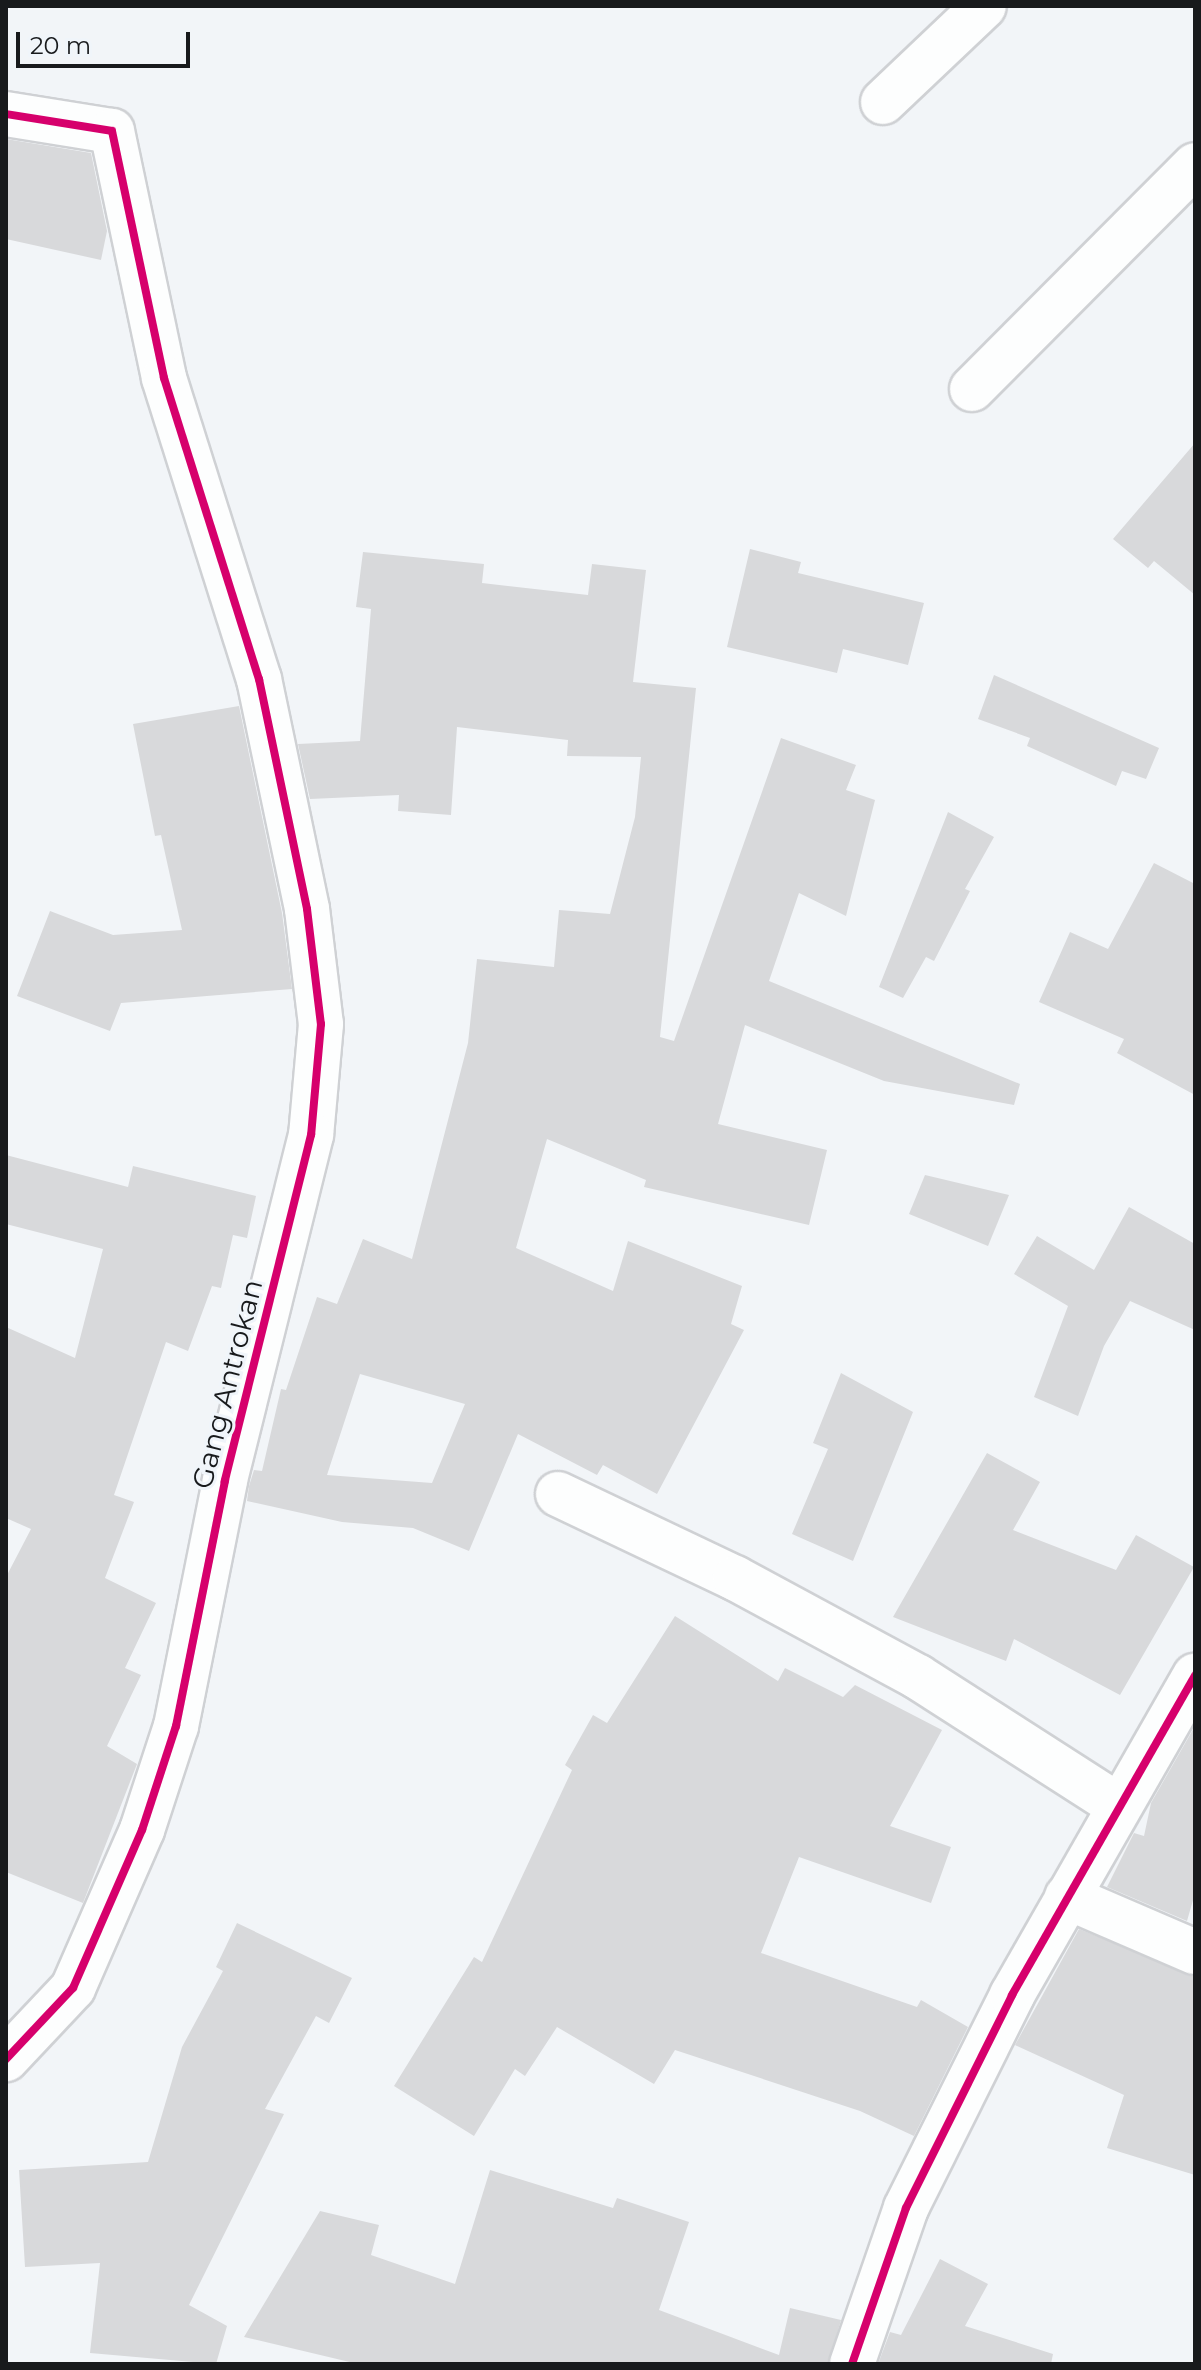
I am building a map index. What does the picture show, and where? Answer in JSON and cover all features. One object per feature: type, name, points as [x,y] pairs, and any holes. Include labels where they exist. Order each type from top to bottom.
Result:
[{"type":"street","points":[[883,102],[984,6]]},
{"type":"street","name":"Gang Antrokan","points":[[6,114],[112,131],[164,378],[259,679],[307,909],[321,1024],[311,1135],[225,1481],[166,1756],[142,1830],[73,1988],[6,2059]]},
{"type":"street","points":[[972,389],[1195,165]]},
{"type":"street","points":[[558,1494],[735,1578],[918,1677],[1119,1806]]},
{"type":"street","points":[[852,2364],[906,2208],[1012,1995],[1195,1676]]},
{"type":"street","points":[[1067,1897],[1195,1952]]},
{"type":"building","points":[[6,139],[91,153],[107,231],[101,260],[6,239]]},
{"type":"building","points":[[1195,443],[1195,595],[1154,561],[1148,568],[1113,539]]},
{"type":"building","points":[[750,549],[801,562],[798,573],[924,603],[908,665],[843,649],[837,673],[727,647]]},
{"type":"building","points":[[363,552],[484,564],[482,583],[588,595],[592,564],[646,570],[633,682],[696,688],[660,1037],[674,1041],[781,738],[856,765],[846,790],[875,800],[846,916],[799,893],[769,981],[1020,1084],[1014,1105],[884,1081],[745,1025],[718,1124],[827,1150],[809,1225],[644,1187],[646,1180],[547,1139],[516,1248],[613,1291],[628,1241],[742,1286],[731,1324],[744,1330],[657,1494],[603,1465],[597,1475],[518,1434],[469,1551],[413,1528],[342,1522],[247,1501],[249,1486],[254,1470],[262,1471],[281,1389],[286,1390],[317,1297],[337,1304],[363,1239],[412,1259],[468,1043],[477,959],[554,967],[559,910],[610,914],[635,817],[641,757],[567,756],[568,740],[457,727],[451,815],[398,811],[399,795],[310,799],[298,744],[360,741],[371,609],[356,607]],"holes":[[[360,1374],[465,1404],[432,1483],[327,1475]]]},
{"type":"building","points":[[994,675],[1159,748],[1146,779],[1122,771],[1116,786],[1027,746],[1030,738],[978,719]]},
{"type":"building","points":[[239,706],[282,913],[292,989],[121,1003],[110,1031],[17,996],[50,911],[113,935],[182,930],[161,835],[155,836],[133,724]]},
{"type":"building","points":[[948,812],[994,837],[965,889],[970,891],[934,961],[926,957],[903,998],[879,987]]},
{"type":"building","points":[[1154,863],[1195,884],[1195,1095],[1117,1053],[1124,1039],[1039,1002],[1070,932],[1108,949]]},
{"type":"building","points":[[6,1155],[128,1187],[133,1166],[256,1196],[247,1238],[233,1235],[221,1288],[212,1286],[188,1351],[166,1342],[114,1495],[134,1502],[105,1578],[156,1603],[125,1668],[141,1675],[107,1746],[137,1764],[83,1903],[6,1872],[6,1577],[31,1529],[6,1518],[6,1327],[75,1358],[103,1249],[6,1224]]},
{"type":"building","points":[[925,1175],[1009,1195],[988,1246],[909,1214]]},
{"type":"building","points":[[1129,1207],[1195,1244],[1195,1330],[1130,1301],[1104,1346],[1078,1416],[1034,1397],[1068,1306],[1014,1274],[1037,1236],[1094,1270]]},
{"type":"building","points":[[841,1373],[913,1412],[853,1561],[792,1534],[828,1449],[813,1443]]},
{"type":"building","points":[[987,1453],[1040,1482],[1013,1530],[1116,1570],[1136,1535],[1194,1567],[1120,1695],[1014,1639],[1006,1661],[893,1617]]},
{"type":"building","points":[[675,1616],[778,1681],[785,1668],[843,1697],[855,1685],[942,1730],[890,1826],[951,1847],[931,1903],[799,1857],[761,1953],[917,2007],[921,2000],[968,2027],[914,2136],[860,2111],[675,2050],[654,2084],[557,2027],[525,2076],[515,2069],[474,2136],[394,2086],[474,1957],[482,1962],[572,1770],[565,1765],[593,1715],[607,1723]]},
{"type":"building","points":[[1195,1726],[1195,1893],[1187,1921],[1107,1887],[1134,1833],[1144,1836],[1151,1803]]},
{"type":"building","points":[[237,1923],[352,1978],[329,2023],[316,2016],[265,2109],[284,2114],[189,2305],[227,2326],[216,2364],[90,2353],[100,2263],[25,2267],[19,2170],[148,2162],[182,2047],[223,1971],[216,1967]]},
{"type":"building","points":[[1079,1929],[1195,1976],[1195,2175],[1107,2148],[1124,2095],[1015,2045]]},
{"type":"building","points":[[490,2170],[613,2208],[617,2198],[689,2222],[659,2310],[779,2355],[790,2308],[841,2320],[828,2364],[358,2364],[244,2337],[320,2211],[379,2225],[371,2255],[455,2284]]},
{"type":"building","points":[[940,2259],[988,2284],[965,2326],[1053,2354],[1051,2364],[878,2364],[890,2332],[901,2335]]},
{"type":"cycle path","points":[[6,114],[112,131],[164,378],[259,679],[307,909],[321,1024],[311,1135],[225,1481],[176,1726],[142,1830],[73,1988],[6,2059]]},
{"type":"cycle path","points":[[852,2364],[906,2208],[1012,1995],[1195,1676]]}]
